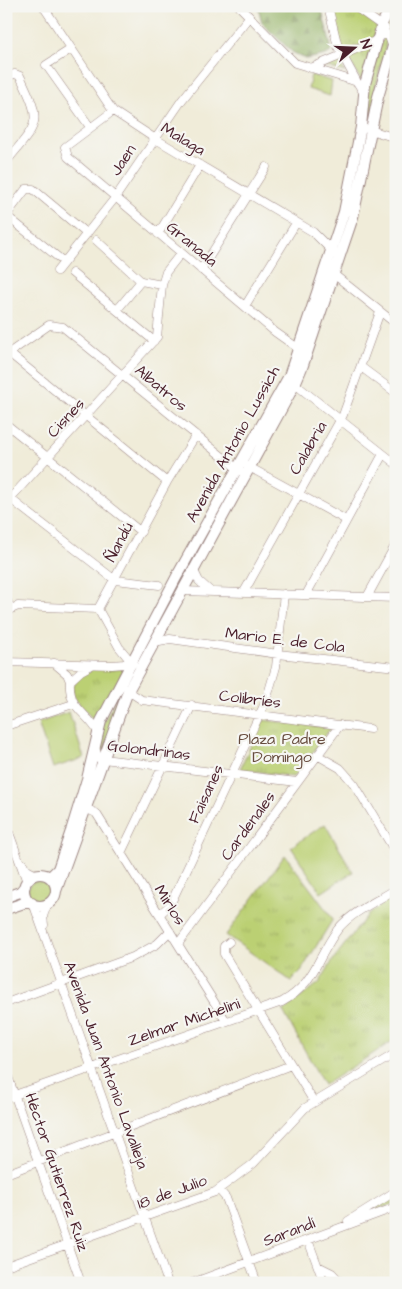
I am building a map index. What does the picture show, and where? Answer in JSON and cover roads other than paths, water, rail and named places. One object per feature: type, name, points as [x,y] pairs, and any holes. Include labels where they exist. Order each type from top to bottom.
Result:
[{"type":"main road","name":"Avenida Antonio Lussich","points":[[56,891],[87,809],[128,690],[193,569],[299,350],[344,212],[361,127],[363,92],[382,24],[392,6]]},
{"type":"main road","name":"Avenida Antonio Lussich","points":[[50,877],[58,869],[88,779],[101,720],[173,584],[295,384],[339,263],[355,209],[392,38]]},
{"type":"main road","points":[[6,897],[20,892],[36,874],[50,877],[56,886],[55,896],[48,903],[39,905],[24,903],[6,909]]},
{"type":"main road","points":[[26,884],[27,897],[32,903]]},
{"type":"street","name":"Malaga","points":[[43,6],[113,111],[154,138],[313,232],[332,250],[339,263]]},
{"type":"street","points":[[238,6],[295,63],[357,82]]},
{"type":"street","points":[[328,6],[338,47],[363,92]]},
{"type":"street","points":[[354,6],[382,24],[392,38]]},
{"type":"street","name":"Jaen","points":[[57,271],[115,198],[154,138],[249,17]]},
{"type":"street","points":[[311,68],[377,40],[380,36],[392,38]]},
{"type":"street","points":[[71,49],[46,65],[90,127],[113,111]]},
{"type":"street","points":[[6,76],[15,74],[20,76],[36,112],[36,122],[6,162]]},
{"type":"street","name":"Granada","points":[[90,127],[65,146],[68,157],[200,270],[299,350]]},
{"type":"street","points":[[361,127],[396,138]]},
{"type":"street","points":[[158,234],[200,165]]},
{"type":"street","points":[[200,270],[266,167]]},
{"type":"street","points":[[64,262],[8,217],[8,213],[26,189],[33,189],[87,234]]},
{"type":"street","points":[[245,306],[296,223]]},
{"type":"street","points":[[96,240],[141,281],[162,285]]},
{"type":"street","points":[[72,273],[154,341],[158,337],[162,285],[166,272],[181,253]]},
{"type":"street","points":[[327,263],[334,276],[396,324]]},
{"type":"street","points":[[117,310],[141,281]]},
{"type":"street","name":"Calabria","points":[[244,592],[340,419],[380,312]]},
{"type":"street","name":"Albatros","points":[[8,354],[49,325],[57,324],[196,435],[243,467],[298,492],[346,520]]},
{"type":"street","name":"Cisnes","points":[[8,499],[124,376],[154,341]]},
{"type":"street","points":[[299,350],[310,345]]},
{"type":"street","points":[[8,354],[167,482]]},
{"type":"street","points":[[361,367],[396,393]]},
{"type":"street","points":[[295,384],[396,464]]},
{"type":"street","points":[[6,424],[141,532]]},
{"type":"street","name":"Ñandú","points":[[98,609],[167,482],[196,435]]},
{"type":"street","points":[[306,595],[383,454]]},
{"type":"street","points":[[8,499],[115,580],[159,585]]},
{"type":"street","points":[[367,597],[396,544]]},
{"type":"street","points":[[193,569],[206,590]]},
{"type":"street","points":[[173,584],[183,588],[206,590],[396,598]]},
{"type":"street","name":"Faisanes","points":[[160,914],[170,905],[260,714],[273,679],[278,654],[284,594]]},
{"type":"street","points":[[6,598],[9,611],[18,606],[98,609],[119,648],[138,670]]},
{"type":"street","points":[[162,625],[165,633],[170,638]]},
{"type":"street","name":"Mario E. de Cola","points":[[152,643],[170,638],[278,654],[396,667]]},
{"type":"street","points":[[112,665],[120,656],[119,648]]},
{"type":"street","points":[[6,662],[112,665],[131,661]]},
{"type":"street","points":[[54,662],[67,674],[70,681],[70,695],[73,704],[89,719],[98,732]]},
{"type":"street","points":[[70,681],[81,670],[94,664]]},
{"type":"street","name":"Colibríes","points":[[128,690],[142,700],[370,729]]},
{"type":"street","points":[[6,726],[73,704]]},
{"type":"street","points":[[121,853],[192,705]]},
{"type":"street","name":"Cardenales","points":[[178,944],[340,725]]},
{"type":"street","name":"Golondrinas","points":[[95,747],[98,758],[103,759],[297,782]]},
{"type":"street","points":[[317,755],[340,768],[355,785],[396,853]]},
{"type":"street","name":"Mirlos","points":[[87,809],[96,813],[226,1021]]},
{"type":"street","points":[[6,824],[26,884]]},
{"type":"street","points":[[15,849],[27,870],[36,874]]},
{"type":"street","name":"Zelmar Michelini","points":[[6,1098],[258,1011],[295,995],[310,979],[338,930],[345,922],[396,889]]},
{"type":"street","name":"Avenida Juan Antonio Lavalleja","points":[[32,903],[48,941],[168,1283]]},
{"type":"street","name":"Avenida Juan Antonio Lavalleja","points":[[48,903],[43,921],[48,941]]},
{"type":"street","points":[[6,1003],[148,950],[170,931]]},
{"type":"street","points":[[229,942],[223,949],[224,954],[314,1102]]},
{"type":"street","name":"18 de Julio","points":[[6,1266],[219,1190],[253,1164],[298,1115],[314,1102],[396,1052]]},
{"type":"street","points":[[6,1174],[291,1065]]},
{"type":"street","name":"Héctor Gutierrez Ruiz","points":[[6,1071],[81,1283]]},
{"type":"street","points":[[219,1190],[226,1198],[257,1283]]},
{"type":"street","points":[[341,1227],[396,1191]]},
{"type":"street","name":"Sarandí","points":[[192,1283],[396,1207]]},
{"type":"street","points":[[308,1240],[324,1283]]},
{"type":"street","points":[[318,1266],[332,1273],[341,1283]]},
{"type":"park label","name":"Plaza Padre Domingo","points":[[282,748]]}]
